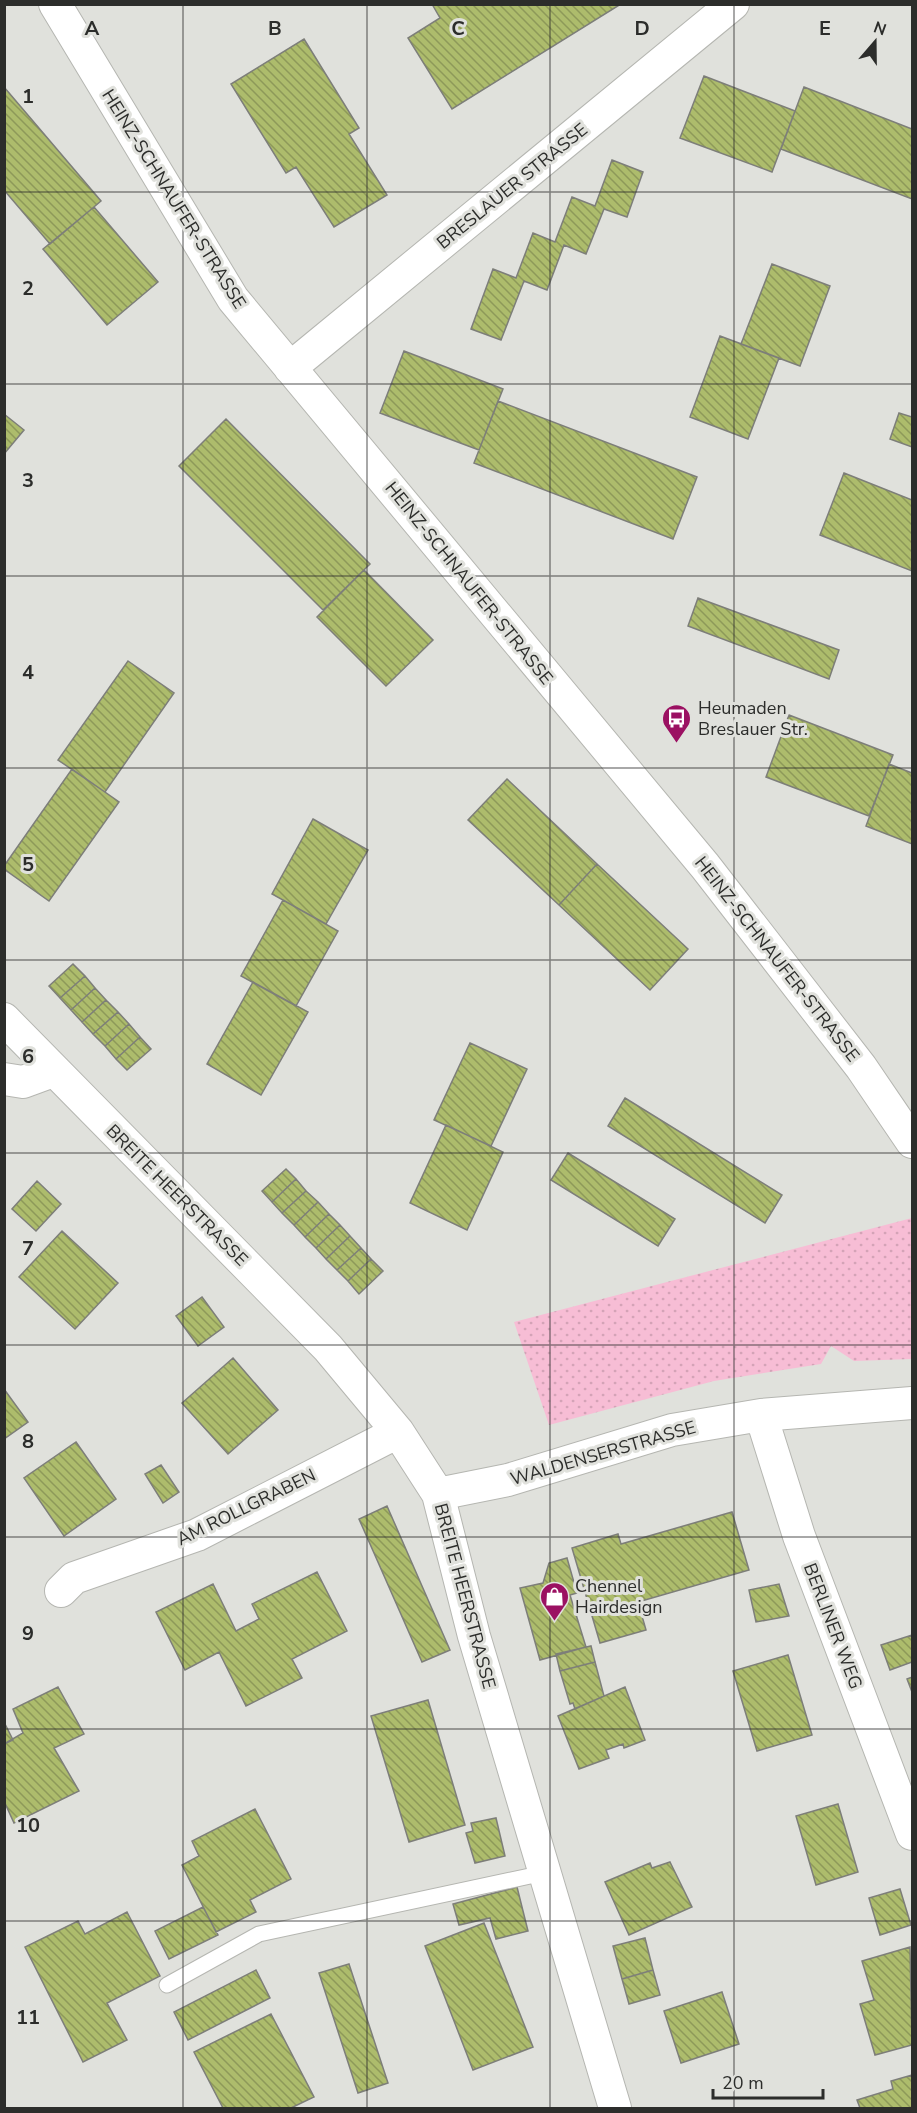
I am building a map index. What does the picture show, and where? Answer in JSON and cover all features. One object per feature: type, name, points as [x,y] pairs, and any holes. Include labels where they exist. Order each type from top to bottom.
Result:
[{"type":"street","name":"HEINZ-SCHNAUFER-STRASSE","points":[[55,4],[233,299],[549,682],[705,866],[861,1067],[912,1142]]},
{"type":"street","name":"BRESLAUER STRASSE","points":[[290,368],[733,4]]},
{"type":"street","name":"BREITE HEERSTRASSE","points":[[4,1019],[319,1339],[398,1432],[438,1494],[474,1636],[615,2109]]},
{"type":"street","points":[[4,1079],[23,1082],[53,1071]]},
{"type":"street","name":"WALDENSERSTRASSE","points":[[438,1494],[508,1480],[672,1430],[761,1415],[912,1403]]},
{"type":"street","name":"BERLINER WEG","points":[[761,1415],[799,1536],[912,1834]]},
{"type":"street","name":"AM ROLLGRABEN","points":[[61,1591],[74,1578],[197,1535],[398,1432]]},
{"type":"lane","points":[[167,1985],[259,1934],[544,1873]]},
{"type":"shaded area","points":[[912,1218],[912,1359],[854,1361],[831,1346],[821,1364],[714,1381],[549,1425],[514,1322]]},
{"type":"building","points":[[432,4],[621,4],[452,109],[408,38],[440,18]]},
{"type":"building","points":[[304,39],[359,128],[349,134],[387,195],[334,227],[296,167],[286,173],[231,84]]},
{"type":"building","points":[[704,76],[795,111],[772,172],[680,138]]},
{"type":"building","points":[[4,87],[101,201],[50,244],[4,190]]},
{"type":"building","points":[[804,87],[912,129],[912,199],[781,149]]},
{"type":"building","points":[[612,160],[643,172],[627,217],[604,209],[586,254],[564,245],[547,290],[524,281],[501,340],[471,329],[493,269],[516,278],[533,233],[555,242],[572,197],[595,206]]},
{"type":"building","points":[[94,207],[158,282],[107,325],[43,249]]},
{"type":"building","points":[[772,264],[830,286],[800,366],[741,344]]},
{"type":"building","points":[[720,336],[779,358],[748,439],[690,417]]},
{"type":"building","points":[[404,351],[503,389],[479,450],[380,413]]},
{"type":"building","points":[[498,401],[697,477],[673,539],[474,463]]},
{"type":"building","points":[[899,413],[912,417],[912,447],[890,439]]},
{"type":"building","points":[[4,414],[24,430],[4,454]]},
{"type":"building","points":[[226,419],[370,564],[323,610],[179,466]]},
{"type":"building","points":[[844,473],[912,500],[912,571],[820,535]]},
{"type":"building","points":[[364,570],[433,640],[386,686],[317,617]]},
{"type":"building","points":[[698,598],[839,650],[829,679],[688,626]]},
{"type":"building","points":[[128,661],[174,693],[105,792],[58,760]]},
{"type":"building","points":[[789,715],[893,755],[869,816],[766,777]]},
{"type":"building","points":[[889,764],[912,773],[912,844],[866,826]]},
{"type":"building","points":[[72,769],[119,802],[49,901],[4,869],[4,866]]},
{"type":"building","points":[[507,779],[597,864],[559,905],[468,820]]},
{"type":"building","points":[[313,819],[368,850],[326,924],[272,894]]},
{"type":"building","points":[[597,864],[688,949],[650,990],[559,905]]},
{"type":"building","points":[[283,900],[338,931],[296,1006],[241,976]]},
{"type":"building","points":[[73,964],[85,976],[60,998],[49,986]]},
{"type":"building","points":[[85,976],[95,988],[71,1010],[60,998]]},
{"type":"building","points":[[253,982],[308,1012],[261,1095],[207,1064]]},
{"type":"building","points":[[95,988],[106,1000],[82,1022],[71,1010]]},
{"type":"building","points":[[106,1000],[118,1012],[93,1034],[82,1022]]},
{"type":"building","points":[[118,1012],[129,1024],[105,1046],[93,1034]]},
{"type":"building","points":[[129,1024],[140,1037],[116,1059],[105,1046]]},
{"type":"building","points":[[140,1037],[151,1049],[127,1070],[116,1059]]},
{"type":"building","points":[[470,1043],[527,1069],[491,1146],[434,1120]]},
{"type":"building","points":[[625,1098],[782,1195],[765,1223],[608,1126]]},
{"type":"building","points":[[446,1125],[503,1152],[467,1230],[410,1203]]},
{"type":"building","points":[[568,1153],[675,1219],[658,1246],[551,1180]]},
{"type":"building","points":[[286,1169],[296,1179],[272,1202],[262,1191]]},
{"type":"building","points":[[296,1179],[306,1191],[282,1213],[272,1202]]},
{"type":"building","points":[[37,1181],[61,1204],[36,1231],[12,1209]]},
{"type":"building","points":[[306,1191],[318,1202],[294,1225],[282,1213]]},
{"type":"building","points":[[318,1202],[329,1214],[305,1237],[294,1225]]},
{"type":"building","points":[[329,1214],[340,1225],[316,1248],[305,1237]]},
{"type":"building","points":[[340,1225],[350,1236],[326,1259],[316,1248]]},
{"type":"building","points":[[62,1231],[118,1283],[75,1329],[19,1277]]},
{"type":"building","points":[[350,1236],[361,1248],[337,1270],[326,1259]]},
{"type":"building","points":[[361,1248],[371,1259],[348,1281],[337,1270]]},
{"type":"building","points":[[371,1259],[383,1271],[359,1294],[348,1281]]},
{"type":"building","points":[[202,1297],[224,1327],[198,1346],[176,1316]]},
{"type":"building","points":[[233,1358],[278,1410],[228,1454],[182,1403]]},
{"type":"building","points":[[4,1389],[28,1422],[4,1439]]},
{"type":"building","points":[[76,1442],[116,1499],[64,1536],[24,1478]]},
{"type":"building","points":[[161,1465],[179,1492],[163,1503],[145,1474]]},
{"type":"building","points":[[387,1506],[450,1650],[422,1662],[359,1519]]},
{"type":"building","points":[[732,1512],[749,1570],[638,1602],[646,1630],[600,1643],[572,1548],[618,1534],[621,1544]]},
{"type":"building","name":"Chennel Hairdesign","points":[[567,1558],[577,1593],[570,1595],[586,1647],[540,1660],[520,1588],[543,1583],[549,1563]]},
{"type":"building","points":[[317,1572],[347,1631],[292,1659],[302,1678],[246,1706],[219,1652],[185,1670],[156,1612],[213,1584],[236,1631],[259,1619],[252,1604]]},
{"type":"building","points":[[779,1584],[789,1616],[756,1622],[749,1590]]},
{"type":"building","points":[[912,1635],[912,1662],[890,1670],[881,1645]]},
{"type":"building","points":[[591,1646],[595,1662],[560,1671],[556,1654]]},
{"type":"building","points":[[788,1655],[812,1735],[757,1751],[733,1671]]},
{"type":"building","points":[[595,1662],[604,1696],[575,1709],[573,1703],[570,1704],[560,1671]]},
{"type":"building","points":[[912,1677],[912,1692],[907,1679]]},
{"type":"building","points":[[58,1687],[84,1734],[54,1748],[79,1791],[14,1823],[4,1801],[4,1744],[23,1733],[13,1709]]},
{"type":"building","points":[[625,1687],[645,1740],[624,1748],[623,1744],[606,1750],[609,1758],[579,1769],[558,1716]]},
{"type":"building","points":[[428,1700],[465,1825],[409,1842],[371,1716]]},
{"type":"building","points":[[4,1722],[13,1740],[4,1744]]},
{"type":"building","points":[[838,1804],[858,1872],[816,1885],[796,1816]]},
{"type":"building","points":[[255,1809],[291,1879],[250,1900],[256,1912],[216,1932],[182,1865],[199,1856],[192,1841]]},
{"type":"building","points":[[496,1818],[505,1856],[475,1863],[466,1833],[473,1831],[471,1823]]},
{"type":"building","points":[[670,1862],[692,1907],[629,1935],[605,1882],[650,1863],[652,1868]]},
{"type":"building","points":[[517,1887],[528,1931],[496,1939],[490,1918],[459,1925],[453,1904]]},
{"type":"building","points":[[900,1889],[911,1925],[880,1935],[869,1898]]},
{"type":"building","points":[[203,1907],[218,1935],[169,1959],[155,1931]]},
{"type":"building","points":[[127,1912],[160,1976],[107,2003],[127,2040],[83,2062],[25,1947],[78,1921],[85,1934]]},
{"type":"building","points":[[484,1923],[533,2047],[473,2070],[425,1946]]},
{"type":"building","points":[[645,1938],[653,1970],[622,1979],[613,1946]]},
{"type":"building","points":[[910,1947],[912,2045],[875,2055],[860,2004],[874,2000],[862,1961]]},
{"type":"building","points":[[349,1964],[388,2083],[358,2093],[319,1973]]},
{"type":"building","points":[[256,1970],[270,1998],[188,2040],[174,2012]]},
{"type":"building","points":[[653,1970],[660,1995],[629,2004],[622,1979]]},
{"type":"building","points":[[722,1992],[739,2044],[681,2063],[664,2011]]},
{"type":"building","points":[[271,2014],[314,2097],[291,2108],[223,2108],[194,2052]]},
{"type":"building","points":[[912,2075],[912,2108],[860,2108],[857,2100],[893,2089],[891,2081]]},
{"type":"place","name":"Heumaden Breslauer Str.","points":[[677,744]]},
{"type":"place","name":"Chennel Hairdesign","points":[[554,1622]]}]
